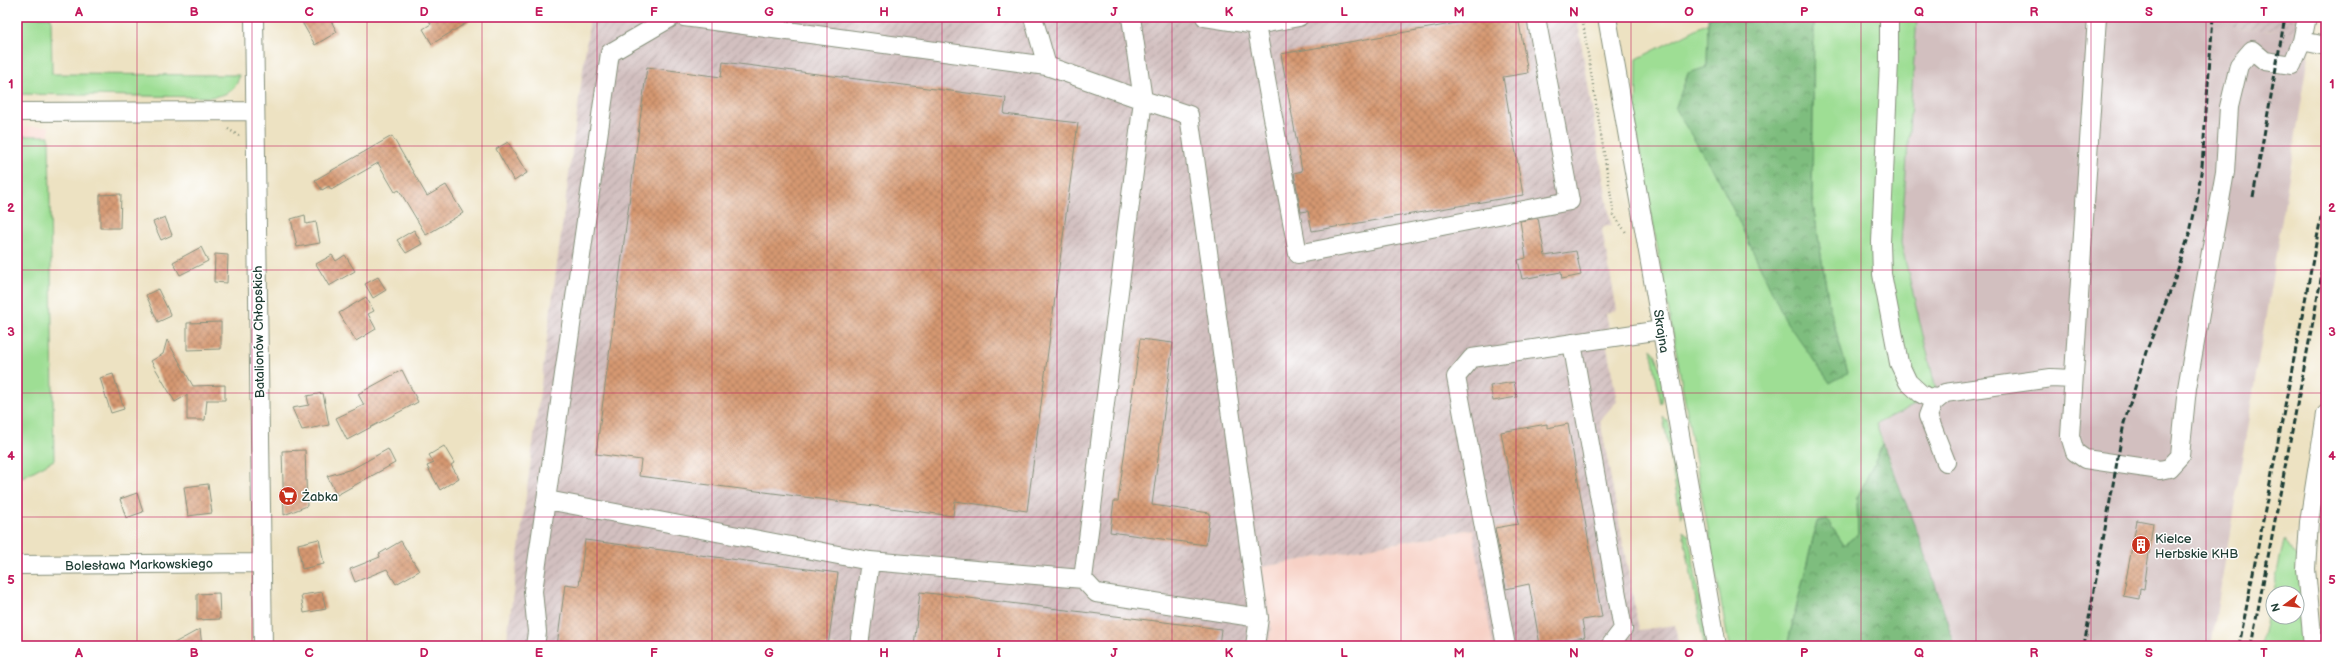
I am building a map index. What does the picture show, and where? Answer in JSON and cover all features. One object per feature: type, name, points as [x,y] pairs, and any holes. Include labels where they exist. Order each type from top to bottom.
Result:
[{"type":"street","name":"Batalionów Chłopskich","points":[[254,17],[263,646]]},
{"type":"street","points":[[535,646],[537,632],[533,591],[610,53],[672,17]]},
{"type":"street","points":[[684,17],[1047,66],[1189,116],[1259,618],[1255,646]]},
{"type":"street","points":[[1033,17],[1047,66]]},
{"type":"street","points":[[1082,579],[1143,100],[1131,17]]},
{"type":"street","points":[[1205,17],[1256,25],[1299,17]]},
{"type":"street","points":[[1256,25],[1298,254],[1570,201],[1536,17]]},
{"type":"street","name":"Skrajna","points":[[1607,17],[1716,646]]},
{"type":"street","points":[[1889,17],[1889,61],[1880,242],[1882,274],[1899,363],[1908,382],[1920,393],[1927,397],[1939,398]]},
{"type":"street","points":[[2097,17],[2070,436],[2075,452],[2085,459],[2151,470],[2168,468],[2176,462],[2180,456],[2187,388],[2225,172],[2229,107],[2239,65],[2252,50],[2265,61],[2292,65],[2302,41],[2307,17]]},
{"type":"street","points":[[2302,41],[2326,46]]},
{"type":"street","points":[[17,112],[255,111]]},
{"type":"street","points":[[1506,646],[1456,377],[1472,358],[1661,330]]},
{"type":"street","points":[[1572,342],[1623,629],[1610,646]]},
{"type":"street","points":[[1946,462],[1928,416],[1933,403],[1945,393],[2052,378],[2073,379]]},
{"type":"street","points":[[2314,646],[2306,569],[2309,522],[2326,414]]},
{"type":"street","points":[[547,500],[870,560],[1082,579],[1096,593],[1259,618]]},
{"type":"street","points":[[859,646],[870,560]]},
{"type":"street","name":"Bolesława Markowskiego","points":[[17,565],[262,563]]},
{"type":"path","points":[[222,128],[234,132],[240,138]]},
{"type":"shaded area","points":[[590,17],[1577,17],[1611,225],[1604,227],[1602,230],[1617,310],[1606,313],[1609,329],[1604,330],[1617,401],[1600,420],[1639,630],[1675,625],[1679,646],[1493,646],[1473,529],[1262,567],[1271,627],[1268,646],[506,646]]},
{"type":"shaded area","points":[[1917,17],[2232,17],[2232,29],[2313,32],[2211,646],[1955,646],[1925,553],[1876,424],[1937,394],[1901,243]]},
{"type":"shaded area","points":[[2232,17],[2316,17],[2313,32],[2232,29]]},
{"type":"shaded area","points":[[49,126],[49,136],[17,136],[17,127]]},
{"type":"shaded area","points":[[1474,529],[1493,646],[1268,646],[1271,627],[1262,567]]},
{"type":"green space","points":[[17,17],[51,17],[52,74],[239,75],[238,81],[229,92],[219,96],[208,97],[17,94]]},
{"type":"green space","points":[[1708,17],[1814,17],[1812,198],[1830,311],[1848,373],[1830,383],[1787,323],[1718,178],[1675,109],[1688,73],[1707,67]]},
{"type":"green space","points":[[1814,17],[1917,17],[1901,243],[1937,394],[1876,424],[1883,444],[1857,498],[1858,534],[1844,545],[1827,520],[1817,522],[1787,646],[1729,646],[1636,129],[1637,59],[1708,23],[1707,67],[1676,109],[1718,178],[1848,373],[1830,311],[1812,198]]},
{"type":"green space","points":[[17,136],[49,136],[54,460],[17,480]]},
{"type":"green space","points":[[1651,348],[1657,359],[1662,375],[1663,399],[1661,404]]},
{"type":"green space","points":[[1663,417],[1669,423],[1684,510],[1681,518]]},
{"type":"green space","points":[[1883,444],[1925,553],[1955,646],[1787,646],[1817,522],[1827,520],[1844,545],[1858,534],[1857,498]]},
{"type":"green space","points":[[1683,531],[1689,536],[1706,638],[1704,644]]},
{"type":"green space","points":[[2284,540],[2298,557],[2301,585],[2274,585]]},
{"type":"green space","points":[[2305,619],[2308,646],[2261,646],[2266,625],[2305,625]]},
{"type":"building","points":[[299,17],[329,17],[337,32],[315,45]]},
{"type":"building","points":[[427,17],[476,17],[432,44],[423,29],[431,24]]},
{"type":"building","points":[[1491,17],[1518,17],[1528,73],[1503,77],[1523,195],[1312,231],[1308,211],[1301,212],[1294,173],[1302,171],[1281,54]]},
{"type":"building","points":[[723,62],[1006,98],[1004,114],[1078,123],[1027,511],[955,501],[953,516],[639,476],[641,460],[596,454],[647,67],[721,77]]},
{"type":"building","points":[[392,136],[427,196],[446,185],[463,213],[426,235],[399,190],[395,192],[378,163],[331,190],[329,186],[322,190],[315,180]]},
{"type":"building","points":[[508,142],[527,173],[514,181],[496,149]]},
{"type":"building","points":[[121,194],[120,228],[100,228],[100,195]]},
{"type":"building","points":[[305,215],[306,224],[316,222],[320,243],[297,247],[291,219]]},
{"type":"building","points":[[165,217],[172,235],[161,240],[153,222]]},
{"type":"building","points":[[1538,218],[1545,256],[1576,251],[1581,275],[1562,279],[1561,272],[1522,279],[1518,260],[1526,258],[1520,221]]},
{"type":"building","points":[[414,230],[422,244],[406,253],[397,240]]},
{"type":"building","points":[[201,247],[208,261],[180,275],[173,262]]},
{"type":"building","points":[[215,254],[228,255],[227,283],[214,282]]},
{"type":"building","points":[[332,255],[336,261],[345,255],[355,271],[329,286],[316,264]]},
{"type":"building","points":[[378,277],[386,290],[373,298],[365,284]]},
{"type":"building","points":[[158,289],[171,316],[158,322],[146,295]]},
{"type":"building","points":[[366,297],[374,311],[368,314],[376,329],[356,341],[339,313]]},
{"type":"building","points":[[221,322],[221,349],[187,350],[187,323]]},
{"type":"building","points":[[1140,339],[1173,343],[1152,505],[1210,513],[1206,545],[1110,532],[1114,501],[1118,501]]},
{"type":"building","points":[[167,340],[193,386],[225,385],[225,400],[207,400],[205,420],[187,420],[187,395],[175,402],[151,361],[163,354]]},
{"type":"building","points":[[402,370],[418,402],[347,440],[336,418],[364,405],[358,394]]},
{"type":"building","points":[[113,374],[124,409],[111,413],[100,378]]},
{"type":"building","points":[[1514,382],[1517,397],[1493,401],[1490,386]]},
{"type":"building","points":[[323,393],[329,425],[302,430],[292,408],[309,405],[307,396]]},
{"type":"building","points":[[1547,424],[1547,428],[1568,424],[1602,617],[1582,620],[1585,637],[1540,645],[1529,584],[1506,589],[1495,528],[1518,524],[1501,432]]},
{"type":"building","points":[[444,446],[454,463],[451,465],[459,478],[440,490],[427,466],[434,463],[429,455]]},
{"type":"building","points":[[388,449],[395,463],[337,495],[327,476],[352,469]]},
{"type":"building","points":[[305,450],[307,506],[284,515],[282,451]]},
{"type":"building","points":[[208,484],[212,513],[188,516],[184,487]]},
{"type":"building","points":[[137,493],[143,512],[126,518],[120,499]]},
{"type":"building","name":"Kielce Herbskie KHB","points":[[2137,520],[2153,523],[2144,589],[2140,588],[2139,599],[2123,596]]},
{"type":"building","points":[[319,539],[324,564],[302,569],[298,544]]},
{"type":"building","points":[[585,540],[838,573],[828,646],[557,646],[565,584],[579,586]]},
{"type":"building","points":[[401,541],[419,571],[396,584],[387,569],[355,582],[350,569],[380,557],[379,554]]},
{"type":"building","points":[[322,592],[326,609],[304,613],[301,595]]},
{"type":"building","points":[[920,592],[1221,629],[1219,646],[914,646]]},
{"type":"building","points":[[219,593],[220,619],[197,620],[197,594]]},
{"type":"building","points":[[200,629],[202,646],[169,646]]},
{"type":"railway","points":[[2084,646],[2124,423],[2146,352],[2172,287],[2190,232],[2197,200],[2202,166],[2213,17]]},
{"type":"railway","points":[[2253,197],[2285,17]]},
{"type":"railway","points":[[2239,646],[2326,191]]},
{"type":"railway","points":[[2251,646],[2326,253]]},
{"type":"place","name":"Żabka","points":[[288,496]]},
{"type":"place","name":"Kielce Herbskie KHB","points":[[2141,545]]}]
